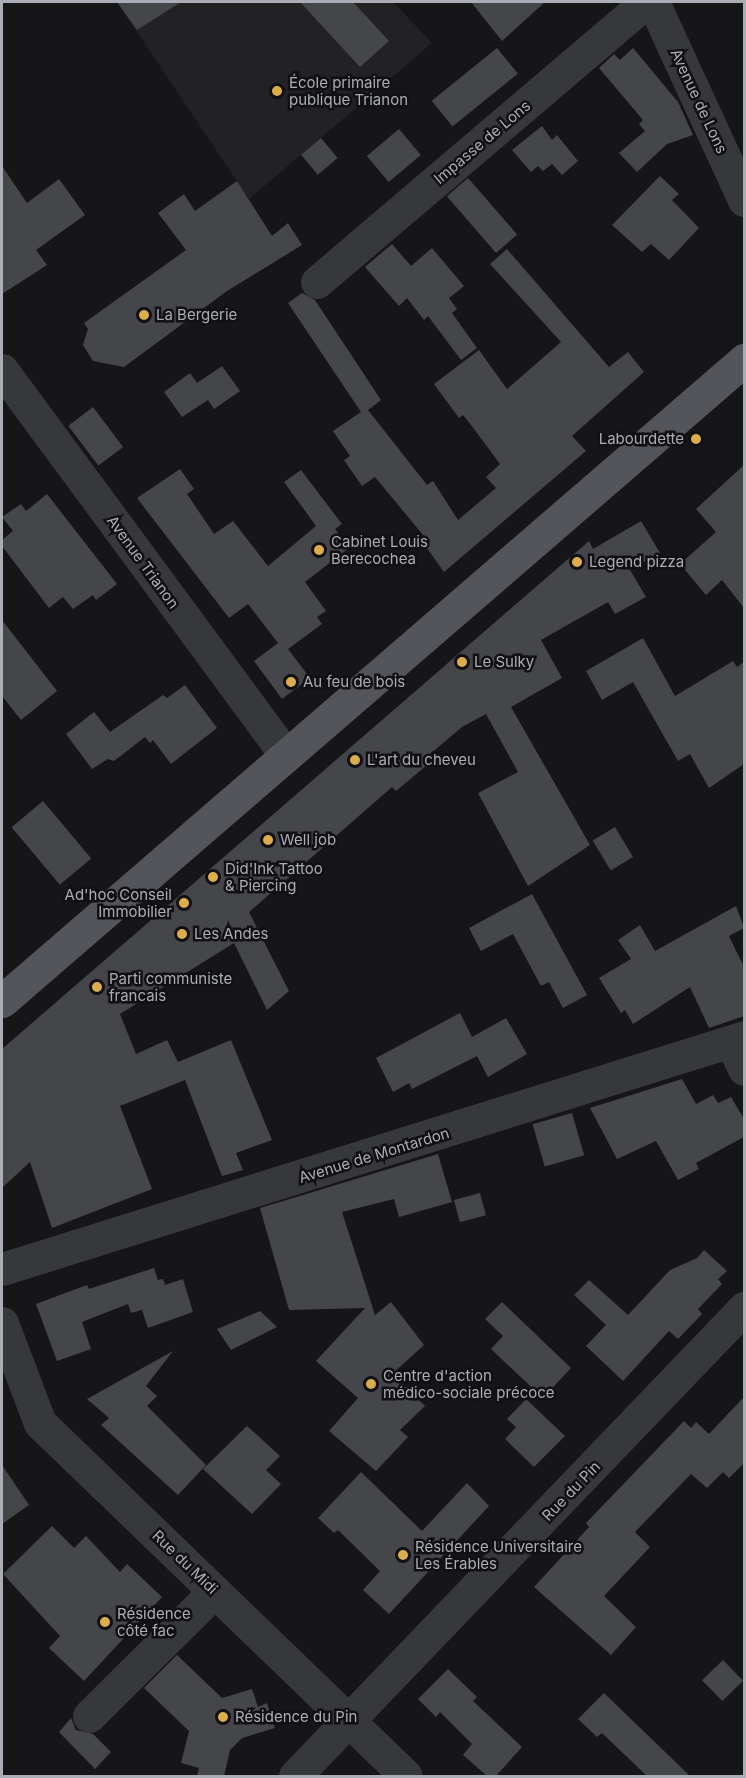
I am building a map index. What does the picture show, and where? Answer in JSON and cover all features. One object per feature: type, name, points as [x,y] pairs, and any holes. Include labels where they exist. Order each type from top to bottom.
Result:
[{"type":"main road","points":[[2,1001],[285,754],[744,360]]},
{"type":"street","name":"Impasse de Lons","points":[[317,282],[646,2]]},
{"type":"street","name":"Avenue de Lons","points":[[654,2],[744,200]]},
{"type":"street","name":"Avenue Trianon","points":[[2,370],[285,754]]},
{"type":"street","name":"Avenue de Montardon","points":[[2,1269],[740,1049]]},
{"type":"street","name":"Rue du Pin","points":[[296,1776],[744,1308]]},
{"type":"street","name":"Rue du Midi","points":[[2,1323],[40,1423],[406,1776]]},
{"type":"street","points":[[89,1716],[215,1591]]},
{"type":"shaded area","name":"École primaire publique Trianon","points":[[117,2],[393,2],[432,43],[249,199]]},
{"type":"building","points":[[117,2],[181,2],[137,30]]},
{"type":"building","points":[[300,2],[353,2],[389,41],[360,67]]},
{"type":"building","points":[[471,2],[545,2],[502,41]]},
{"type":"building","points":[[497,48],[518,74],[452,127],[432,101]]},
{"type":"building","points":[[633,48],[678,102],[693,135],[667,144],[637,172],[619,153],[645,131],[639,124],[643,120],[599,68],[614,54],[620,60]]},
{"type":"building","points":[[542,126],[552,140],[557,135],[578,161],[562,175],[552,164],[543,171],[538,166],[531,172],[512,150]]},
{"type":"building","points":[[399,129],[421,155],[389,182],[367,156]]},
{"type":"building","points":[[321,138],[338,158],[318,175],[301,155]]},
{"type":"building","points":[[2,166],[27,203],[59,179],[85,215],[36,250],[47,265],[2,294]]},
{"type":"building","points":[[660,176],[679,194],[672,200],[699,228],[669,260],[651,244],[642,252],[612,225]]},
{"type":"building","points":[[468,178],[517,235],[496,253],[447,196]]},
{"type":"building","points":[[237,181],[272,236],[288,223],[302,245],[227,291],[124,367],[93,361],[83,345],[88,329],[84,323],[186,250],[158,213],[184,194],[195,211]]},
{"type":"building","points":[[392,244],[411,266],[432,248],[464,286],[449,298],[457,309],[452,313],[477,348],[461,360],[428,316],[424,320],[407,298],[399,306],[365,267]]},
{"type":"building","points":[[507,249],[609,367],[628,352],[644,372],[572,436],[586,451],[444,572],[424,544],[428,541],[375,477],[362,486],[344,460],[350,456],[333,431],[361,412],[288,303],[302,293],[315,300],[381,400],[368,410],[427,485],[433,481],[458,520],[496,488],[486,477],[500,464],[463,415],[459,418],[434,384],[479,350],[507,389],[561,342],[490,264]]},
{"type":"building","points":[[222,366],[240,391],[214,409],[208,400],[182,417],[164,392],[190,373],[197,383]]},
{"type":"building","points":[[93,407],[123,447],[98,466],[68,426]]},
{"type":"building","points":[[744,465],[744,608],[722,580],[706,595],[680,564],[716,532],[696,509]]},
{"type":"building","points":[[180,469],[194,489],[187,494],[214,534],[233,521],[268,566],[316,526],[284,482],[301,470],[342,524],[335,529],[349,548],[305,582],[326,611],[317,617],[322,624],[288,649],[310,678],[282,699],[254,661],[278,643],[248,604],[229,618],[137,498]]},
{"type":"building","points":[[47,494],[117,584],[96,600],[93,595],[73,609],[63,597],[49,608],[2,546],[2,540],[13,531],[2,517],[21,504],[26,511]]},
{"type":"building","points":[[641,521],[660,553],[630,570],[646,597],[615,614],[608,602],[541,640],[562,678],[511,707],[590,845],[528,886],[478,793],[518,772],[486,714],[462,727],[429,755],[433,760],[396,791],[392,787],[249,912],[289,991],[267,1010],[234,943],[120,1014],[136,1054],[167,1040],[178,1062],[231,1040],[272,1140],[236,1153],[243,1170],[222,1176],[185,1080],[120,1106],[152,1189],[52,1228],[30,1162],[2,1188],[2,1049],[589,541],[593,549]]},
{"type":"building","points":[[2,620],[57,691],[21,720],[2,696]]},
{"type":"building","points":[[643,638],[675,696],[733,661],[737,667],[744,662],[744,764],[709,788],[690,754],[678,761],[633,682],[602,700],[586,671]]},
{"type":"building","points":[[185,685],[217,728],[171,764],[153,740],[150,743],[145,737],[114,761],[108,759],[92,769],[66,734],[94,712],[110,732],[163,695],[167,698]]},
{"type":"building","points":[[43,801],[91,858],[60,885],[12,827]]},
{"type":"building","points":[[615,827],[633,857],[611,870],[593,840]]},
{"type":"building","points":[[532,894],[587,995],[563,1008],[549,982],[541,986],[513,934],[481,951],[469,928]]},
{"type":"building","points":[[736,906],[744,928],[729,936],[744,967],[744,1016],[709,1028],[690,987],[633,1024],[625,1010],[621,1013],[599,978],[631,959],[618,940],[640,925],[655,951]]},
{"type":"building","points":[[460,1013],[472,1037],[506,1018],[527,1054],[488,1077],[477,1056],[412,1089],[409,1083],[393,1092],[376,1058]]},
{"type":"building","points":[[682,1079],[696,1104],[713,1095],[718,1103],[731,1097],[744,1119],[744,1137],[696,1163],[699,1169],[678,1180],[656,1141],[617,1159],[590,1108]]},
{"type":"building","points":[[572,1113],[584,1155],[545,1167],[533,1124]]},
{"type":"building","points":[[438,1154],[452,1202],[399,1217],[394,1199],[342,1212],[375,1315],[391,1302],[424,1345],[392,1374],[425,1406],[400,1430],[408,1437],[376,1471],[329,1431],[358,1398],[316,1361],[365,1308],[289,1310],[260,1208]]},
{"type":"building","points":[[480,1193],[486,1215],[460,1222],[454,1200]]},
{"type":"building","points":[[704,1250],[727,1271],[718,1279],[722,1284],[698,1309],[702,1314],[678,1339],[669,1331],[623,1381],[586,1346],[606,1325],[574,1295],[589,1280],[628,1315],[670,1270],[697,1258]]},
{"type":"building","points":[[154,1268],[158,1280],[163,1279],[165,1285],[183,1279],[193,1312],[148,1328],[142,1310],[131,1313],[128,1304],[82,1322],[91,1349],[57,1361],[36,1304],[87,1285],[89,1289]]},
{"type":"building","points":[[502,1302],[571,1368],[543,1398],[491,1349],[503,1336],[485,1319]]},
{"type":"building","points":[[260,1311],[277,1327],[231,1350],[217,1329]]},
{"type":"building","points":[[173,1351],[146,1386],[157,1396],[147,1406],[206,1465],[178,1495],[101,1425],[109,1418],[87,1399]]},
{"type":"building","points":[[744,1397],[744,1463],[729,1478],[723,1472],[707,1488],[691,1474],[635,1532],[650,1547],[604,1596],[636,1627],[611,1655],[534,1587],[589,1527],[586,1523],[684,1421],[691,1428],[696,1422],[709,1434]]},
{"type":"building","points":[[526,1399],[565,1436],[534,1467],[505,1439],[516,1427],[507,1419]]},
{"type":"building","points":[[247,1426],[280,1456],[266,1470],[281,1484],[252,1514],[203,1469]]},
{"type":"building","points":[[2,1465],[29,1505],[2,1524]]},
{"type":"building","name":"Résidence Universitaire Les Érables","points":[[361,1472],[422,1531],[467,1483],[489,1506],[389,1614],[363,1590],[380,1571],[338,1530],[334,1533],[318,1518]]},
{"type":"building","points":[[52,1526],[74,1548],[86,1536],[120,1572],[127,1564],[162,1597],[84,1681],[49,1648],[60,1636],[3,1574]]},
{"type":"building","name":"Résidence du Pin","points":[[177,1655],[222,1698],[252,1689],[258,1707],[267,1703],[275,1728],[242,1738],[230,1750],[224,1776],[197,1776],[199,1768],[181,1763],[189,1731],[144,1688]]},
{"type":"building","points":[[723,1660],[743,1681],[722,1701],[702,1680]]},
{"type":"building","points":[[448,1669],[477,1697],[473,1701],[522,1747],[496,1776],[487,1776],[463,1755],[472,1744],[440,1712],[436,1717],[418,1699]]},
{"type":"building","points":[[604,1693],[690,1776],[647,1776],[602,1733],[597,1737],[578,1719]]},
{"type":"building","points":[[71,1718],[76,1730],[93,1734],[111,1752],[95,1769],[59,1732]]},
{"type":"place","name":"École primaire publique Trianon","points":[[277,91]]},
{"type":"place","name":"La Bergerie","points":[[144,315]]},
{"type":"place","name":"Labourdette","points":[[696,439]]},
{"type":"place","name":"Cabinet Louis Berecochea","points":[[319,550]]},
{"type":"place","name":"Legend pizza","points":[[577,562]]},
{"type":"place","name":"Le Sulky","points":[[462,662]]},
{"type":"place","name":"Au feu de bois","points":[[291,682]]},
{"type":"place","name":"L'art du cheveu","points":[[355,760]]},
{"type":"place","name":"Well job","points":[[268,840]]},
{"type":"place","name":"Did'Ink Tattoo & Piercing","points":[[213,877]]},
{"type":"place","name":"Ad'hoc Conseil Immobilier","points":[[184,903]]},
{"type":"place","name":"Les Andes","points":[[182,934]]},
{"type":"place","name":"Parti communiste francais","points":[[97,987]]},
{"type":"place","name":"Centre d'action médico-sociale précoce","points":[[371,1384]]},
{"type":"place","name":"Résidence Universitaire Les Érables","points":[[403,1555]]},
{"type":"place","name":"Résidence côté fac","points":[[105,1622]]},
{"type":"place","name":"Résidence du Pin","points":[[223,1717]]}]
